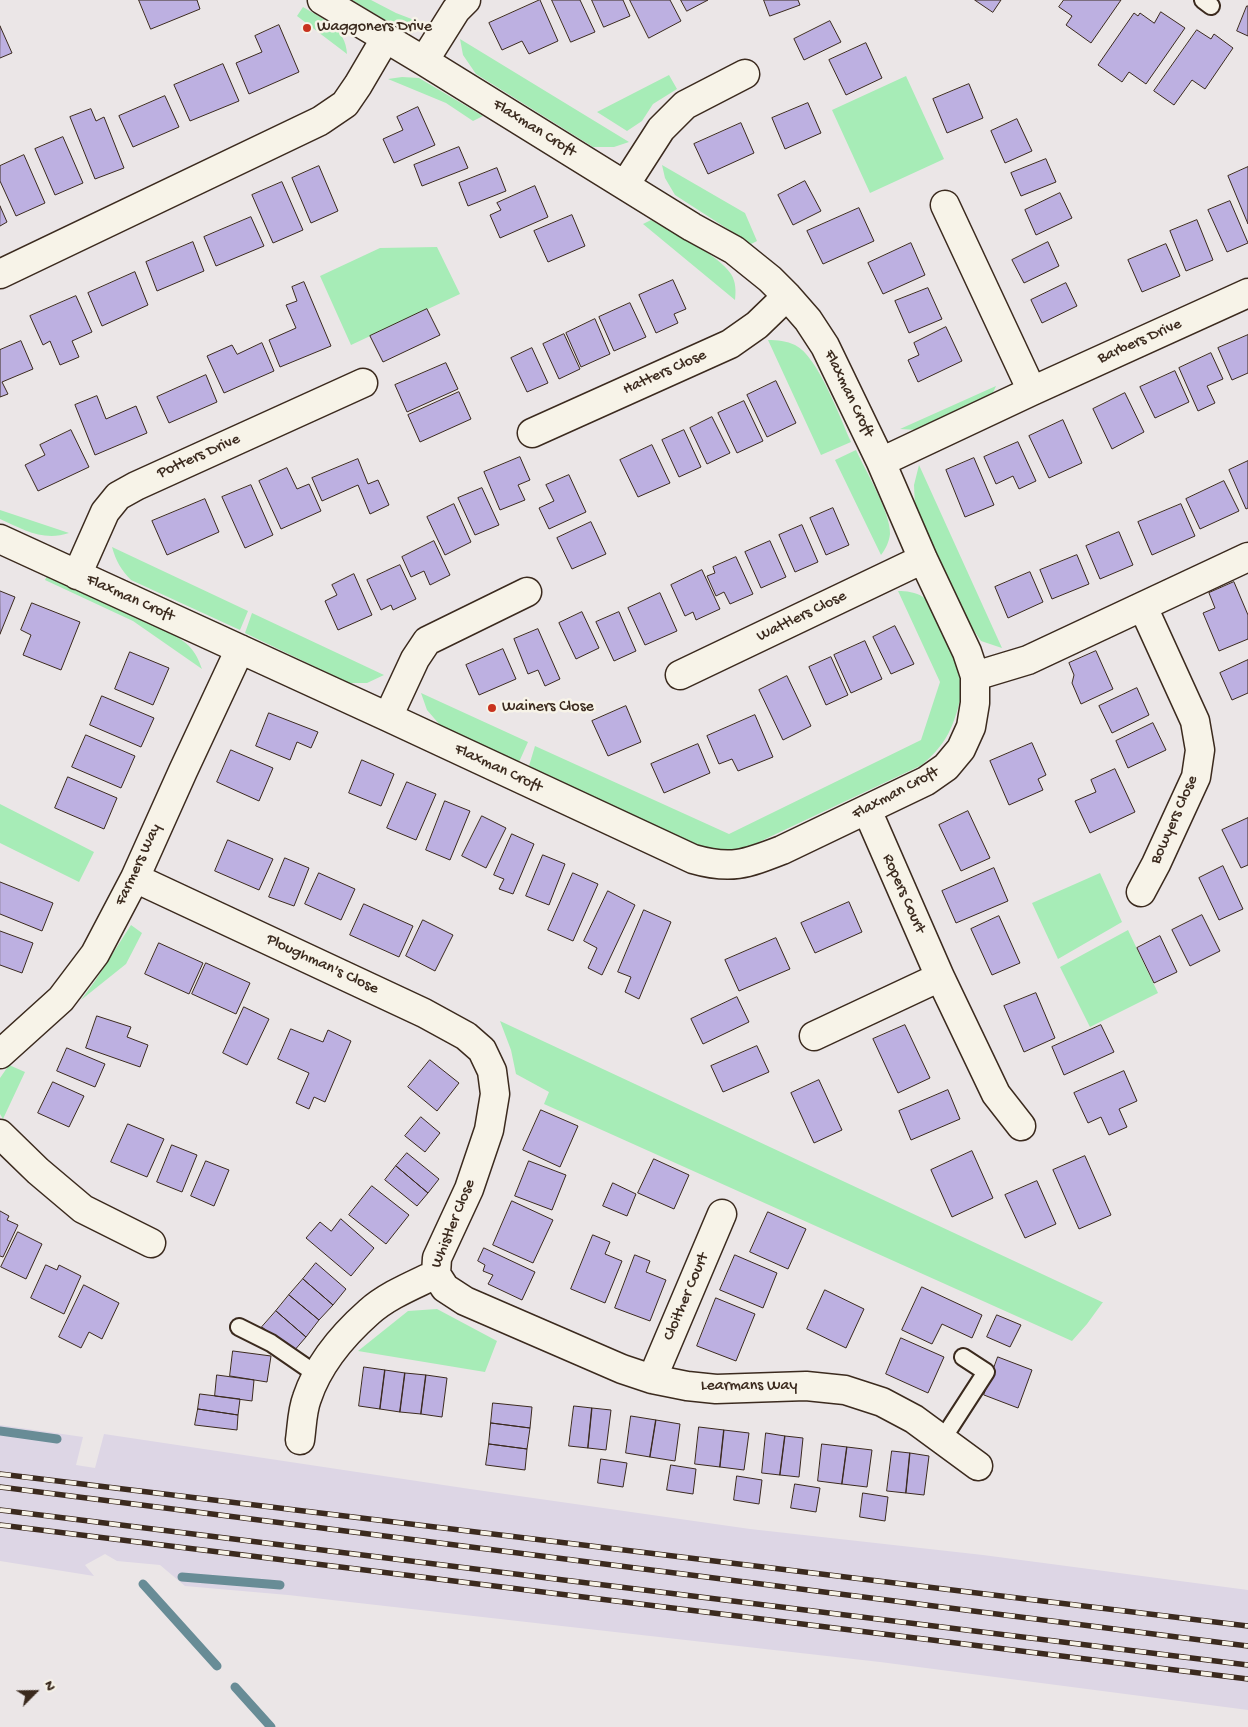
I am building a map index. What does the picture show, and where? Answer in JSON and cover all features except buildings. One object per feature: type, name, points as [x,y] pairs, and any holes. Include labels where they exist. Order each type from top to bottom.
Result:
[{"type":"street","name":"Flaxman Croft","points":[[0,539],[388,716],[684,855],[710,864],[732,866],[782,850],[926,781],[946,767],[961,749],[971,727],[975,703],[975,676],[967,652],[923,559],[881,462],[825,346],[808,320],[787,296],[734,250],[322,0]]},
{"type":"street","points":[[424,61],[456,10],[466,0]]},
{"type":"street","points":[[0,274],[320,121],[345,104],[358,86],[385,39]]},
{"type":"street","points":[[625,185],[661,130],[685,105],[745,74]]},
{"type":"street","points":[[945,205],[1032,391]]},
{"type":"street","name":"Barbers Drive","points":[[881,462],[1248,293]]},
{"type":"street","name":"Hatters Close","points":[[532,433],[730,344],[757,325],[787,296]]},
{"type":"street","name":"Potters Drive","points":[[77,575],[105,512],[118,496],[136,486],[363,383]]},
{"type":"street","points":[[975,676],[1028,660],[1248,557]]},
{"type":"street","name":"Wattlers Close","points":[[680,675],[923,559]]},
{"type":"street","points":[[388,716],[415,659],[428,641],[527,592]]},
{"type":"street","name":"Bowyers Close","points":[[1140,892],[1156,864],[1196,777],[1200,750],[1195,721],[1143,607]]},
{"type":"street","name":"Farmers Way","points":[[0,1054],[60,999],[95,954],[135,878],[240,649]]},
{"type":"street","name":"Ropers Court","points":[[866,810],[940,977],[996,1094],[1021,1126]]},
{"type":"street","name":"Ploughman's Close","points":[[135,878],[424,1013],[458,1031],[482,1050],[492,1071]]},
{"type":"street","points":[[814,1036],[940,977]]},
{"type":"street","name":"Whistler Close","points":[[300,1440],[306,1400],[316,1374],[341,1341],[370,1311],[397,1294],[436,1274],[437,1258],[469,1189],[489,1130],[495,1094],[492,1071]]},
{"type":"street","points":[[0,1134],[38,1171],[83,1209],[150,1243]]},
{"type":"street","name":"Cloither Court","points":[[652,1379],[722,1214]]},
{"type":"street","name":"Learmans Way","points":[[436,1274],[445,1288],[465,1301],[622,1369],[652,1379],[687,1386],[716,1389],[806,1386],[845,1390],[882,1402],[914,1419],[978,1466]]},
{"type":"lane","points":[[239,1327],[271,1343],[316,1374]]},
{"type":"lane","points":[[942,1440],[986,1372],[963,1357]]},
{"type":"shaded area","points":[[0,1425],[83,1437],[76,1465],[95,1468],[104,1434],[750,1529],[983,1555],[1248,1590],[1248,1710],[880,1662],[288,1595],[185,1586],[160,1565],[117,1561],[105,1554],[85,1565],[94,1576],[0,1561]]},
{"type":"green space","points":[[352,0],[371,0],[396,13],[422,23],[405,27],[392,24]]},
{"type":"green space","points":[[303,7],[325,20],[338,31],[343,37],[347,54],[297,16]]},
{"type":"green space","points":[[460,39],[629,142],[614,147],[593,147],[476,74],[463,55]]},
{"type":"green space","points":[[669,75],[677,89],[653,104],[642,121],[627,131],[597,112]]},
{"type":"green space","points":[[906,76],[944,159],[870,193],[832,110]]},
{"type":"green space","points":[[402,77],[419,78],[483,116],[473,121],[446,103],[388,79]]},
{"type":"green space","points":[[662,165],[745,213],[757,241],[751,244],[675,195],[665,178]]},
{"type":"green space","points":[[651,220],[706,252],[725,266],[734,280],[735,300],[643,224]]},
{"type":"green space","points":[[437,247],[460,294],[351,345],[320,276],[380,248]]},
{"type":"green space","points":[[768,340],[789,343],[804,351],[828,389],[851,442],[821,455]]},
{"type":"green space","points":[[996,386],[992,395],[978,405],[918,430],[900,429]]},
{"type":"green space","points":[[856,450],[882,503],[889,525],[889,540],[881,555],[835,460]]},
{"type":"green space","points":[[919,465],[1002,648],[981,641],[968,622],[915,507],[914,485]]},
{"type":"green space","points":[[0,510],[69,533],[50,536],[33,533],[0,519]]},
{"type":"green space","points":[[112,547],[248,611],[240,630],[131,580],[119,565]]},
{"type":"green space","points":[[47,576],[170,633],[194,651],[202,669],[133,621],[45,580]]},
{"type":"green space","points":[[898,591],[917,594],[928,603],[948,642],[961,684],[962,696],[949,733],[941,746],[922,765],[742,850],[726,851],[704,848],[529,766],[535,746],[729,834],[921,740],[940,682]]},
{"type":"green space","points":[[252,613],[384,675],[367,683],[349,683],[245,633]]},
{"type":"green space","points":[[421,693],[528,742],[519,762],[440,725],[427,710]]},
{"type":"green space","points":[[0,804],[94,852],[79,882],[0,843]]},
{"type":"green space","points":[[1100,873],[1122,922],[1058,959],[1032,903]]},
{"type":"green space","points":[[131,925],[142,933],[126,964],[81,1000],[95,981]]},
{"type":"green space","points":[[1128,930],[1158,993],[1090,1027],[1060,967]]},
{"type":"green space","points":[[500,1021],[1103,1302],[1072,1341],[544,1104],[549,1092],[516,1074],[511,1050]]},
{"type":"green space","points":[[9,1065],[25,1072],[3,1119],[0,1114],[0,1078]]},
{"type":"green space","points":[[437,1309],[497,1341],[485,1372],[358,1351],[408,1311]]},
{"type":"waterway","points":[[0,1431],[57,1439]]},
{"type":"waterway","points":[[182,1577],[280,1585]]},
{"type":"waterway","points":[[143,1584],[217,1666]]},
{"type":"waterway","points":[[235,1687],[271,1727]]},
{"type":"railway","points":[[0,1474],[1248,1626]]},
{"type":"railway","points":[[0,1487],[1248,1646]]},
{"type":"railway","points":[[0,1510],[1248,1665]]},
{"type":"railway","points":[[0,1525],[1248,1679]]},
{"type":"place","name":"Waggoners Drive","points":[[307,28]]},
{"type":"place","name":"Wainers Close","points":[[492,708]]}]
